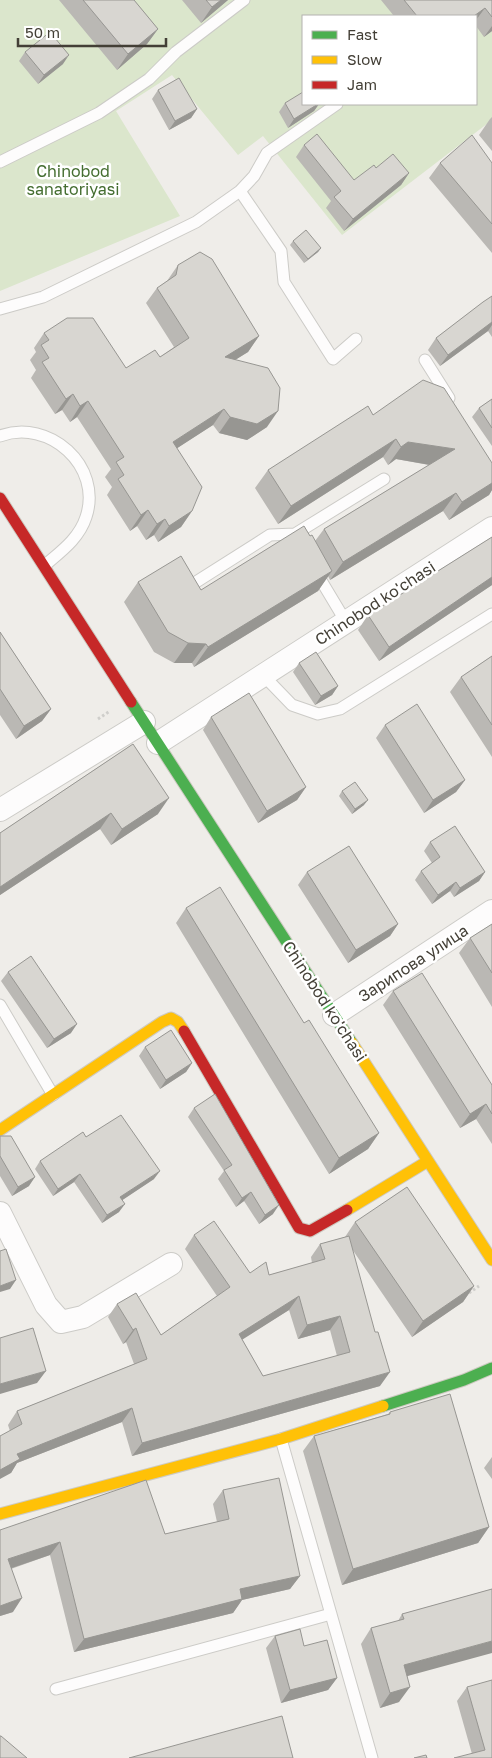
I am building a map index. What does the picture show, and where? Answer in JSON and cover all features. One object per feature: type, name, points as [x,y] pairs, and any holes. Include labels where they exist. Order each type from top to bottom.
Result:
[{"type":"street","name":"Chinobod ko'chasi","points":[[0,498],[492,1260]]},
{"type":"street","name":"Chinobod ko'chasi","points":[[158,742],[492,528]]},
{"type":"street","points":[[0,810],[144,722]]},
{"type":"street","name":"Зарипова улица","points":[[334,1015],[411,969],[492,911]]},
{"type":"street","points":[[0,1130],[162,1022],[171,1018],[178,1022],[184,1030],[299,1228],[310,1231],[317,1228],[428,1161]]},
{"type":"street","points":[[0,1213],[46,1305],[61,1322],[83,1316],[171,1264]]},
{"type":"street","points":[[0,1514],[281,1439],[464,1380],[492,1368]]},
{"type":"lane","points":[[0,162],[99,113],[149,79],[176,52],[244,0]]},
{"type":"lane","points":[[0,309],[43,297],[196,222],[240,191],[254,176],[267,153],[336,105]]},
{"type":"lane","points":[[240,191],[281,251],[284,282],[333,359],[356,339]]},
{"type":"lane","points":[[425,360],[456,410]]},
{"type":"lane","points":[[0,436],[22,432],[37,433],[71,453],[84,474],[89,497],[85,519],[73,539],[44,566]]},
{"type":"lane","points":[[185,590],[270,535],[295,534],[384,479]]},
{"type":"lane","points":[[295,534],[302,547]]},
{"type":"lane","points":[[312,564],[346,622]]},
{"type":"lane","points":[[263,675],[292,705],[318,714],[340,709],[492,614]]},
{"type":"lane","points":[[0,1005],[53,1095]]},
{"type":"lane","points":[[281,1439],[372,1758]]},
{"type":"lane","points":[[56,1689],[331,1614]]},
{"type":"path","points":[[98,719],[110,711]]},
{"type":"path","points":[[470,1293],[479,1286]]},
{"type":"green space","name":"Chinobod sanatoriyasi","points":[[0,0],[492,0],[492,120],[342,235],[263,136],[238,155],[172,75],[116,111],[180,216],[0,291]]},
{"type":"building","points":[[83,0],[134,0],[158,29],[128,54]]},
{"type":"building","points":[[206,0],[221,0],[212,7]]},
{"type":"building","points":[[404,0],[492,0],[492,17],[485,8],[475,15],[416,15]]},
{"type":"building","points":[[50,32],[69,55],[44,75],[25,52]]},
{"type":"building","points":[[179,78],[197,109],[175,121],[158,90]]},
{"type":"building","points":[[302,93],[302,105],[316,105],[294,119],[285,103]]},
{"type":"building","points":[[317,134],[354,180],[374,165],[376,168],[393,154],[409,173],[353,219],[334,197],[341,191],[304,145]]},
{"type":"building","points":[[472,135],[492,163],[492,224],[440,163]]},
{"type":"building","points":[[306,230],[321,248],[308,259],[293,241]]},
{"type":"building","points":[[200,252],[212,259],[259,336],[225,357],[268,368],[280,388],[278,411],[257,424],[230,417],[224,409],[173,442],[202,487],[192,511],[169,526],[165,519],[157,524],[148,510],[141,515],[118,479],[124,475],[116,462],[124,457],[88,401],[80,406],[73,394],[66,399],[42,362],[49,358],[41,345],[49,340],[44,333],[67,318],[93,318],[126,368],[155,350],[160,357],[189,338],[157,288],[176,275],[178,265]]},
{"type":"building","points":[[492,296],[492,322],[448,355],[436,338]]},
{"type":"building","points":[[423,380],[444,388],[492,463],[492,483],[462,502],[456,493],[343,562],[324,529],[455,449],[408,442],[401,447],[396,439],[291,506],[268,470],[368,406],[373,415]]},
{"type":"building","points":[[492,399],[492,428],[479,408]]},
{"type":"building","points":[[304,526],[310,536],[312,535],[332,571],[208,647],[206,644],[188,643],[168,632],[138,582],[181,556],[201,590]]},
{"type":"building","points":[[492,537],[492,577],[389,647],[368,615]]},
{"type":"building","points":[[0,632],[51,709],[24,726],[0,689]]},
{"type":"building","points":[[316,652],[338,686],[321,696],[299,663]]},
{"type":"building","points":[[492,656],[492,725],[461,677]]},
{"type":"building","points":[[249,693],[306,787],[267,811],[211,717]]},
{"type":"building","points":[[417,704],[465,780],[433,800],[385,725]]},
{"type":"building","points":[[133,744],[169,798],[122,829],[111,813],[0,887],[0,833]]},
{"type":"building","points":[[355,782],[368,800],[355,809],[342,791]]},
{"type":"building","points":[[455,826],[485,872],[460,888],[456,882],[438,895],[421,871],[440,857],[430,842]]},
{"type":"building","points":[[349,846],[398,924],[356,950],[307,872]]},
{"type":"building","points":[[220,887],[304,1023],[309,1020],[379,1133],[339,1158],[186,908]]},
{"type":"building","points":[[492,924],[492,973],[470,938]]},
{"type":"building","points":[[31,956],[77,1024],[54,1039],[8,972]]},
{"type":"building","points":[[422,973],[492,1085],[492,1114],[486,1104],[470,1114],[393,991]]},
{"type":"building","points":[[171,1030],[192,1063],[166,1080],[145,1047]]},
{"type":"building","points":[[215,1094],[279,1205],[265,1215],[251,1192],[242,1198],[224,1170],[232,1165],[194,1108]]},
{"type":"building","points":[[121,1115],[160,1171],[120,1197],[125,1204],[107,1215],[80,1174],[58,1189],[40,1161],[83,1132],[86,1137]]},
{"type":"building","points":[[0,1136],[11,1136],[35,1177],[18,1187],[0,1156]]},
{"type":"building","points":[[407,1187],[474,1286],[423,1321],[355,1222]]},
{"type":"building","points":[[214,1221],[250,1273],[266,1262],[269,1275],[325,1259],[320,1244],[349,1236],[375,1332],[378,1332],[390,1372],[142,1443],[132,1408],[17,1454],[20,1459],[0,1470],[0,1436],[22,1424],[17,1411],[147,1359],[136,1328],[133,1330],[117,1304],[136,1293],[161,1335],[230,1287],[194,1235]],"holes":[[[299,1296],[307,1325],[340,1316],[350,1352],[263,1376],[239,1334]]]},
{"type":"building","points":[[6,1249],[16,1280],[0,1286],[0,1251]]},
{"type":"building","points":[[33,1328],[46,1371],[0,1384],[0,1338]]},
{"type":"building","points":[[450,1394],[489,1527],[353,1569],[314,1436]]},
{"type":"building","points":[[279,1478],[300,1576],[240,1589],[242,1599],[84,1639],[60,1542],[8,1559],[22,1598],[0,1606],[0,1530],[146,1480],[165,1534],[229,1519],[223,1490]]},
{"type":"building","points":[[492,1589],[492,1641],[404,1665],[410,1687],[390,1693],[371,1628],[404,1619],[402,1614]]},
{"type":"building","points":[[300,1629],[304,1646],[327,1640],[337,1678],[290,1690],[275,1636]]},
{"type":"building","points":[[492,1680],[492,1758],[454,1758],[485,1750],[467,1687]]},
{"type":"building","points":[[282,1716],[293,1758],[129,1758]]},
{"type":"building","points":[[1,1736],[27,1758],[0,1758]]},
{"type":"building","points":[[426,1755],[427,1758],[414,1758]]},
{"type":"traffic: fast","points":[[131,702],[352,1043]]},
{"type":"traffic: fast","points":[[383,1406],[464,1380],[492,1368]]},
{"type":"traffic: slow","points":[[0,1130],[162,1022],[171,1018],[178,1022],[184,1031]]},
{"type":"traffic: slow","points":[[352,1043],[492,1260]]},
{"type":"traffic: slow","points":[[347,1210],[428,1161]]},
{"type":"traffic: slow","points":[[0,1514],[281,1439],[383,1406]]},
{"type":"traffic: jam","points":[[0,498],[131,702]]},
{"type":"traffic: jam","points":[[184,1031],[299,1228],[310,1231],[347,1210]]}]
